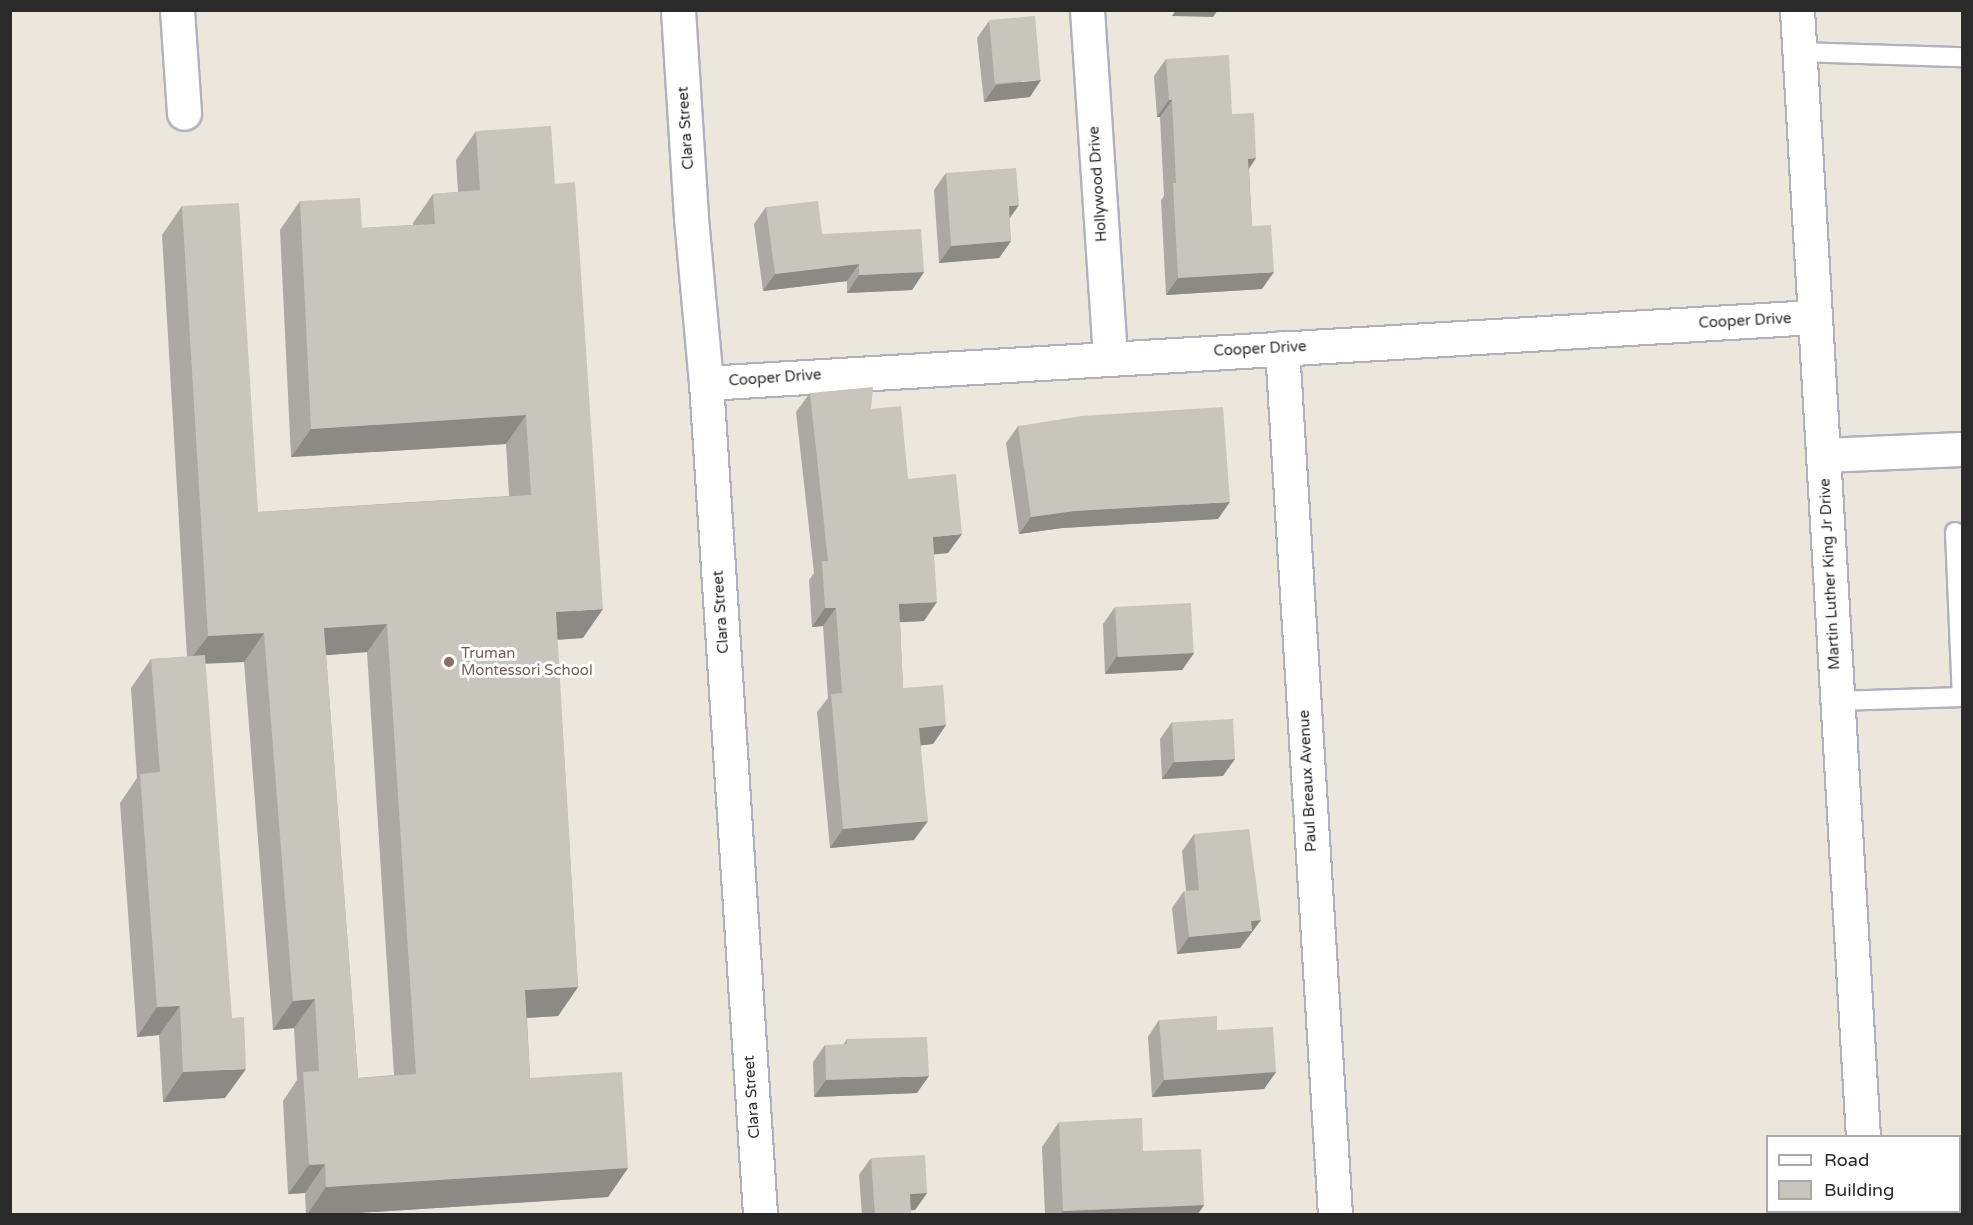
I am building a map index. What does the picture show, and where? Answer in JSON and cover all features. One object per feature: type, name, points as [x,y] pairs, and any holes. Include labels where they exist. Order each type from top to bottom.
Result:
[{"type":"street","points":[[177,10],[184,113]]},
{"type":"street","name":"Clara Street","points":[[678,10],[691,218],[706,383],[760,1215]]},
{"type":"street","name":"Hollywood Drive","points":[[1087,10],[1110,357]]},
{"type":"street","name":"Martin Luther King Jr Drive","points":[[1797,10],[1863,1135]]},
{"type":"street","name":"Cooper Drive","points":[[706,383],[1110,357],[1814,317]]},
{"type":"street","name":"Paul Breaux Avenue","points":[[1282,348],[1335,1215]]},
{"type":"street","points":[[1823,455],[1962,449]]},
{"type":"lane","points":[[1799,52],[1962,57]]},
{"type":"lane","points":[[1837,701],[1962,697],[1954,532]]},
{"type":"building","points":[[1035,16],[1041,80],[995,84],[989,20]]},
{"type":"building","points":[[1229,55],[1232,114],[1254,113],[1256,158],[1248,159],[1252,226],[1271,225],[1274,272],[1178,278],[1172,100],[1169,100],[1166,59]]},
{"type":"building","points":[[551,126],[555,184],[575,182],[603,609],[556,612],[578,987],[525,990],[530,1078],[622,1072],[628,1168],[326,1187],[325,1164],[309,1165],[303,1072],[319,1071],[315,999],[293,1001],[264,633],[208,636],[182,206],[239,203],[258,512],[531,495],[526,415],[311,429],[300,201],[360,198],[362,228],[435,224],[433,194],[480,190],[476,131]],"holes":[[[387,624],[416,1074],[358,1078],[324,628]]]},
{"type":"building","points":[[1016,168],[1019,205],[1009,206],[1011,241],[951,246],[946,173]]},
{"type":"building","points":[[818,201],[822,234],[921,229],[924,272],[859,275],[859,264],[775,274],[766,207]]},
{"type":"building","points":[[873,387],[871,409],[901,406],[908,479],[956,474],[962,534],[933,537],[937,602],[899,604],[903,688],[943,685],[946,725],[919,728],[928,821],[843,829],[831,694],[842,693],[836,608],[825,608],[822,561],[828,561],[810,393]]},
{"type":"building","points":[[1223,407],[1230,502],[1074,511],[1031,517],[1018,426],[1082,416]]},
{"type":"building","points":[[1191,603],[1194,653],[1118,657],[1115,607]]},
{"type":"building","points":[[205,655],[232,1018],[244,1017],[246,1069],[183,1072],[180,1006],[157,1007],[140,774],[160,772],[151,659]]},
{"type":"building","points":[[1233,719],[1235,759],[1174,762],[1172,722]]},
{"type":"building","points":[[1249,829],[1261,920],[1251,921],[1252,931],[1189,937],[1184,891],[1199,890],[1194,834]]},
{"type":"building","points":[[1217,1016],[1217,1030],[1273,1027],[1276,1072],[1164,1080],[1159,1020]]},
{"type":"building","points":[[927,1037],[929,1076],[826,1080],[825,1045],[847,1044],[847,1039]]},
{"type":"building","points":[[1142,1118],[1143,1151],[1201,1149],[1204,1205],[1063,1211],[1059,1122]]},
{"type":"building","points":[[925,1155],[927,1193],[910,1194],[911,1215],[875,1215],[871,1158]]},
{"type":"place","name":"Truman Montessori School","points":[[449,662]]}]
